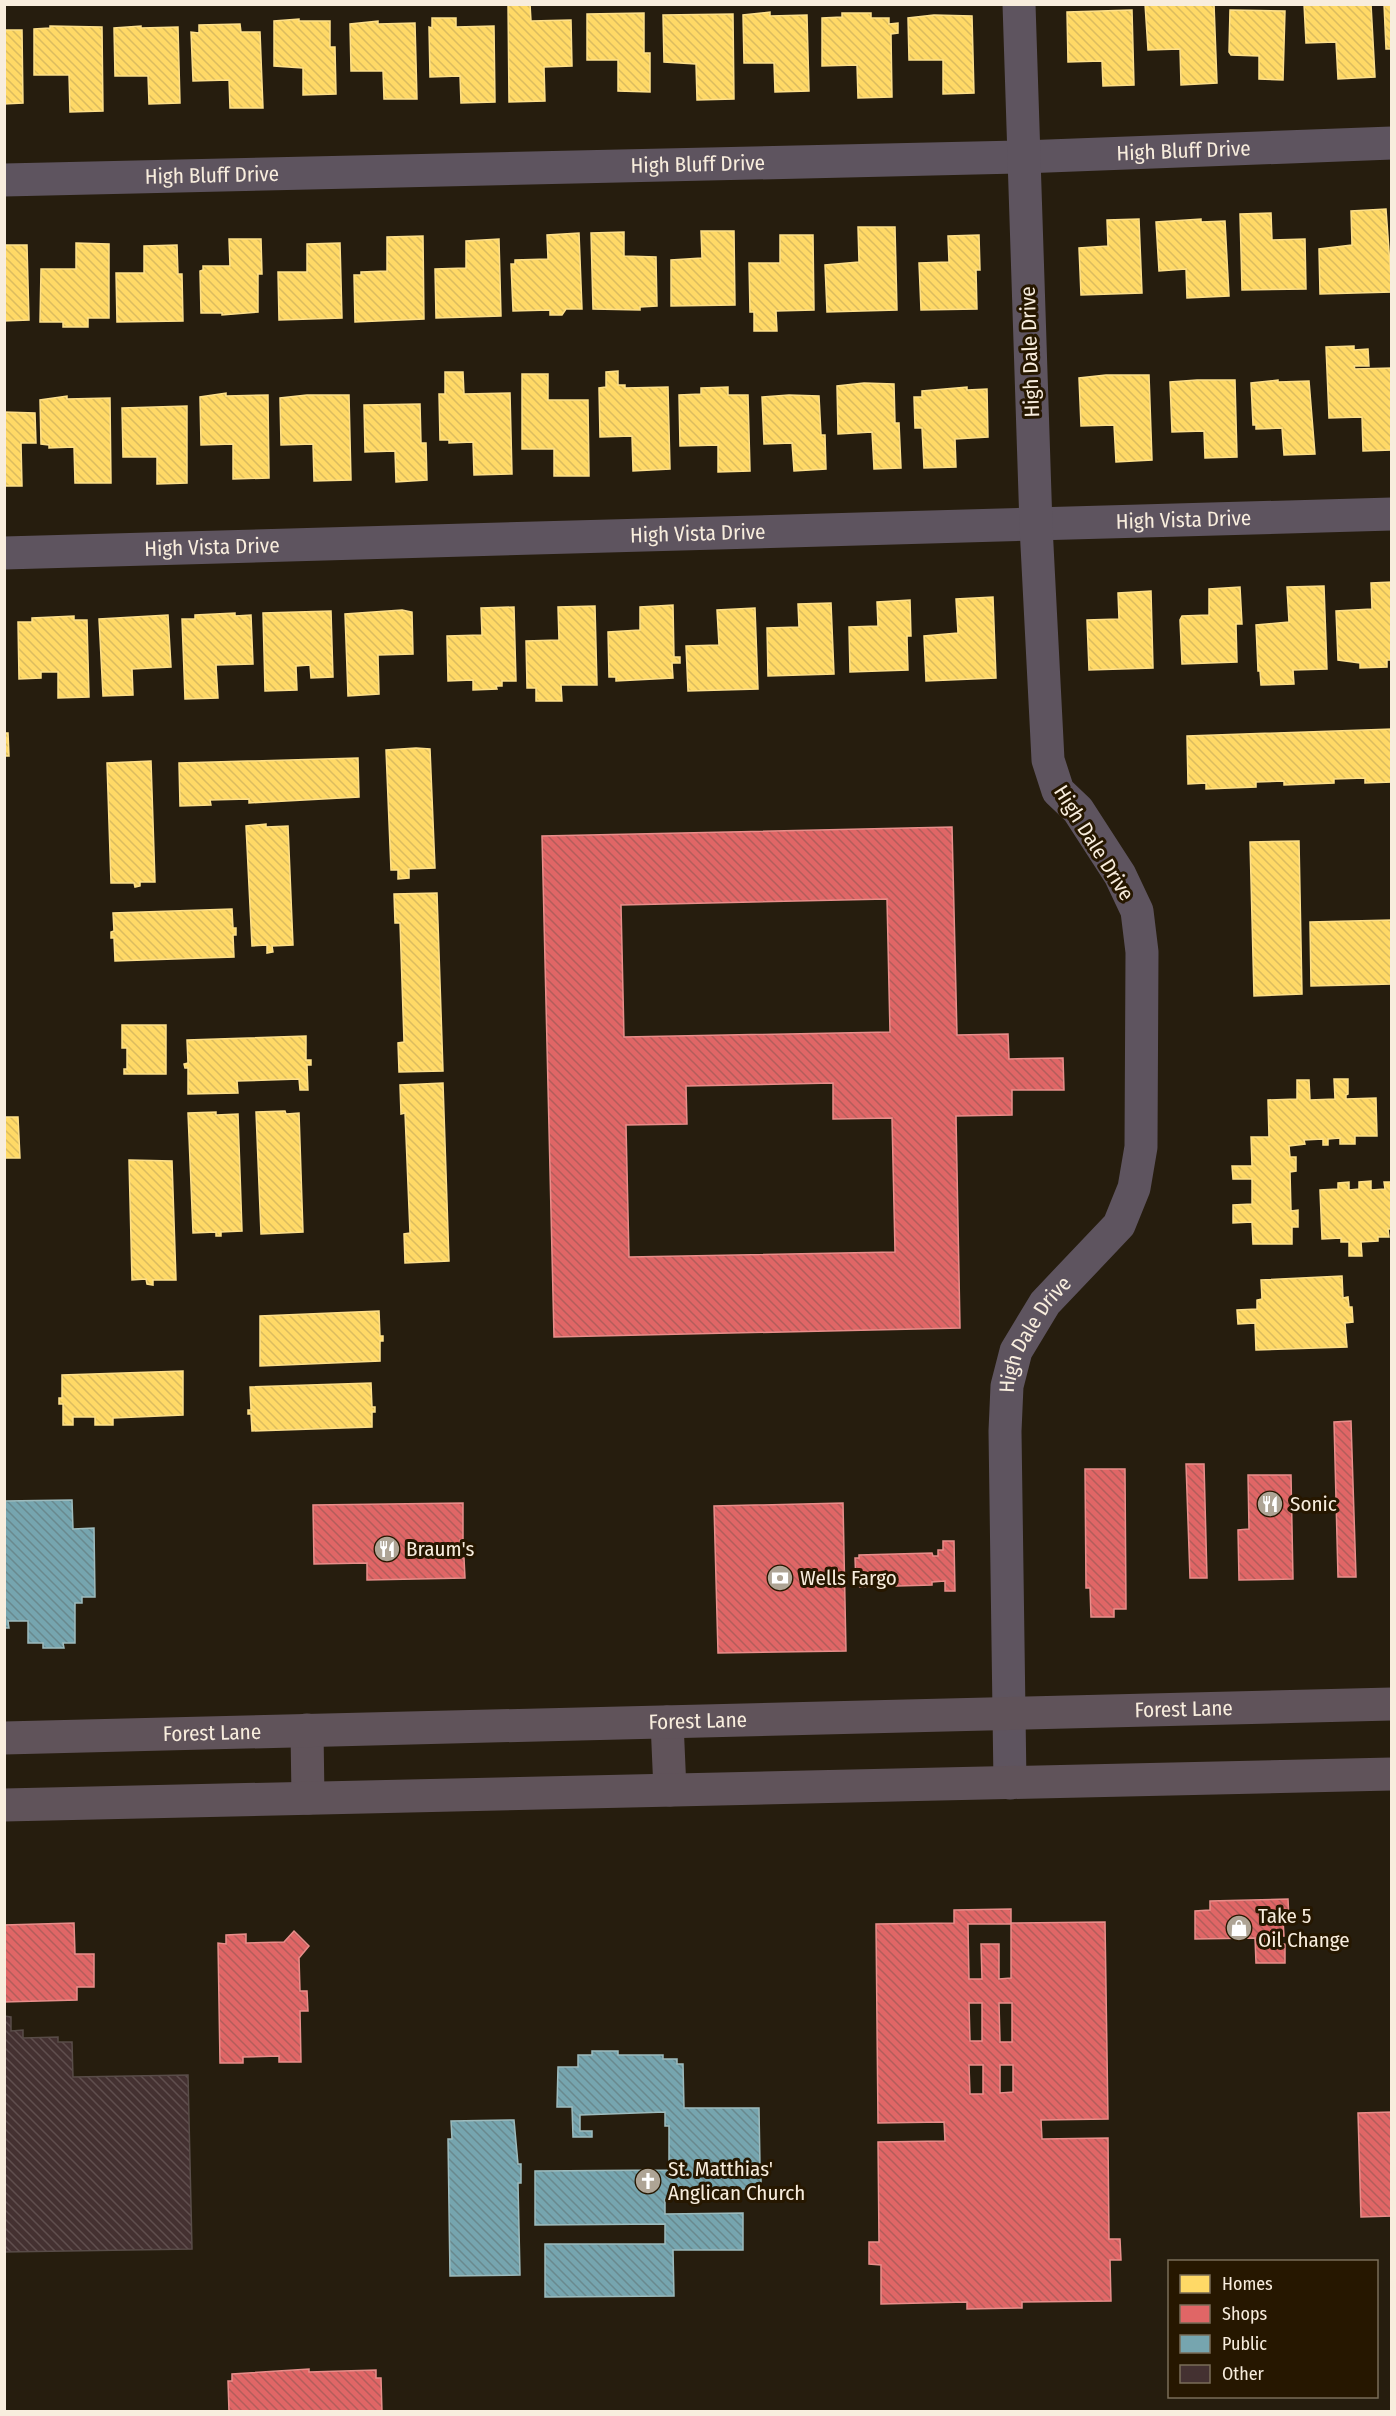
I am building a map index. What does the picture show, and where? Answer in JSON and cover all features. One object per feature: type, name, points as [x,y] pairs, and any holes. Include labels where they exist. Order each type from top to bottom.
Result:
[{"type":"main road","name":"Forest Lane","points":[[4,1738],[1392,1704]]},
{"type":"main road","points":[[667,1722],[670,1790]]},
{"type":"main road","points":[[308,1730],[308,1798]]},
{"type":"main road","points":[[4,1805],[1392,1774]]},
{"type":"street","name":"High Dale Drive","points":[[1010,1783],[1005,1431],[1008,1386],[1016,1351],[1045,1304],[1119,1225],[1134,1188],[1142,1147],[1142,952],[1137,911],[1120,875],[1078,810],[1058,791],[1048,760],[1036,526],[1018,4]]},
{"type":"street","name":"High Bluff Drive","points":[[4,180],[1022,157],[1392,144]]},
{"type":"street","name":"High Vista Drive","points":[[4,553],[1036,526],[1392,514]]},
{"type":"building: Homes","points":[[508,4],[530,4],[531,21],[571,20],[572,66],[544,67],[545,101],[509,102]]},
{"type":"building: Homes","points":[[1145,4],[1214,4],[1217,83],[1181,85],[1180,49],[1148,50]]},
{"type":"building: Homes","points":[[1304,4],[1371,4],[1375,77],[1338,79],[1336,42],[1306,43]]},
{"type":"building: Homes","points":[[1384,4],[1392,4],[1392,49],[1386,49]]},
{"type":"building: Homes","points":[[1132,10],[1134,85],[1103,86],[1102,61],[1068,62],[1067,12]]},
{"type":"building: Homes","points":[[1230,10],[1285,11],[1283,80],[1259,79],[1259,56],[1231,55],[1229,52]]},
{"type":"building: Homes","points":[[770,12],[770,16],[807,15],[809,91],[775,92],[774,63],[744,63],[743,15]]},
{"type":"building: Homes","points":[[644,13],[644,53],[650,53],[650,92],[618,91],[618,60],[587,60],[587,14]]},
{"type":"building: Homes","points":[[842,13],[871,13],[871,18],[889,18],[889,24],[898,23],[898,33],[891,34],[892,97],[858,98],[857,65],[822,66],[822,18],[842,17]]},
{"type":"building: Homes","points":[[733,14],[734,99],[697,100],[696,64],[664,62],[663,15]]},
{"type":"building: Homes","points":[[934,15],[972,16],[974,93],[943,94],[943,60],[909,60],[908,18]]},
{"type":"building: Homes","points":[[432,18],[456,18],[456,27],[494,26],[495,102],[461,103],[460,76],[430,77],[429,27],[432,28]]},
{"type":"building: Homes","points":[[299,19],[299,21],[330,21],[330,47],[335,47],[336,94],[303,95],[303,68],[274,66],[274,21]]},
{"type":"building: Homes","points":[[378,21],[378,24],[415,23],[417,99],[384,99],[383,71],[351,71],[350,24]]},
{"type":"building: Homes","points":[[240,24],[241,32],[260,32],[263,108],[230,108],[229,80],[193,81],[191,32],[199,33],[199,25]]},
{"type":"building: Homes","points":[[50,26],[102,27],[103,111],[70,112],[69,75],[34,75],[34,29],[50,28]]},
{"type":"building: Homes","points":[[141,26],[141,28],[178,27],[180,103],[149,104],[148,76],[115,76],[114,28]]},
{"type":"building: Homes","points":[[4,30],[22,30],[23,103],[4,104]]},
{"type":"building: Homes","points":[[1386,209],[1392,292],[1320,294],[1319,249],[1352,245],[1351,211]]},
{"type":"building: Homes","points":[[1271,213],[1272,240],[1305,239],[1306,289],[1242,290],[1240,214]]},
{"type":"building: Homes","points":[[1139,219],[1142,293],[1081,295],[1079,248],[1108,246],[1107,220]]},
{"type":"building: Homes","points":[[1201,219],[1201,222],[1225,221],[1229,296],[1187,298],[1186,269],[1159,271],[1156,222]]},
{"type":"building: Homes","points":[[858,227],[895,227],[897,310],[827,312],[825,265],[859,262]]},
{"type":"building: Homes","points":[[701,231],[734,231],[735,305],[671,306],[671,260],[702,258]]},
{"type":"building: Homes","points":[[624,232],[624,256],[656,257],[657,306],[640,307],[640,310],[593,309],[591,233]]},
{"type":"building: Homes","points":[[579,233],[582,309],[566,309],[562,315],[550,315],[550,310],[513,311],[511,264],[515,264],[515,260],[548,259],[547,235]]},
{"type":"building: Homes","points":[[780,235],[813,235],[814,310],[776,311],[777,331],[754,331],[754,312],[750,312],[749,263],[780,263]]},
{"type":"building: Homes","points":[[979,235],[980,270],[976,270],[977,309],[921,310],[919,263],[949,262],[948,236]]},
{"type":"building: Homes","points":[[423,236],[424,319],[355,322],[354,275],[361,275],[361,272],[387,271],[387,237]]},
{"type":"building: Homes","points":[[229,239],[261,239],[262,274],[258,274],[258,312],[222,315],[222,313],[201,313],[200,271],[203,270],[203,266],[230,266]]},
{"type":"building: Homes","points":[[499,239],[501,316],[436,318],[435,269],[466,268],[466,241]]},
{"type":"building: Homes","points":[[76,243],[109,244],[109,318],[88,318],[88,327],[63,327],[63,322],[40,322],[41,269],[76,269]]},
{"type":"building: Homes","points":[[340,243],[342,318],[279,320],[278,272],[307,272],[307,244]]},
{"type":"building: Homes","points":[[4,245],[27,245],[29,320],[4,321]]},
{"type":"building: Homes","points":[[177,245],[178,274],[182,274],[183,321],[117,322],[116,273],[144,273],[144,246]]},
{"type":"building: Homes","points":[[1354,346],[1354,350],[1368,349],[1369,366],[1354,366],[1355,369],[1392,368],[1392,450],[1363,451],[1362,417],[1329,418],[1326,347]]},
{"type":"building: Homes","points":[[618,371],[618,385],[625,385],[625,388],[668,387],[670,469],[633,471],[632,436],[600,437],[599,388],[606,387],[606,372]]},
{"type":"building: Homes","points":[[445,372],[463,372],[464,394],[510,393],[512,474],[474,475],[473,442],[449,443],[449,440],[440,440],[439,394],[445,394]]},
{"type":"building: Homes","points":[[522,374],[548,374],[548,400],[588,400],[589,476],[554,476],[554,449],[522,449]]},
{"type":"building: Homes","points":[[1106,375],[1149,375],[1152,460],[1116,462],[1114,425],[1081,426],[1079,378]]},
{"type":"building: Homes","points":[[1235,380],[1237,457],[1205,458],[1204,431],[1172,432],[1170,382]]},
{"type":"building: Homes","points":[[1278,380],[1278,382],[1309,381],[1315,454],[1284,455],[1282,428],[1256,429],[1256,425],[1253,425],[1251,383]]},
{"type":"building: Homes","points":[[864,383],[894,384],[895,423],[899,423],[901,468],[874,469],[872,432],[838,434],[837,386]]},
{"type":"building: Homes","points":[[728,387],[728,395],[748,395],[750,471],[718,472],[718,445],[680,446],[679,395],[701,394],[701,388]]},
{"type":"building: Homes","points":[[967,387],[967,390],[987,389],[988,437],[955,439],[956,467],[924,468],[922,428],[915,428],[914,397],[922,397],[922,391]]},
{"type":"building: Homes","points":[[226,393],[226,396],[268,395],[269,478],[233,479],[233,444],[201,445],[200,397]]},
{"type":"building: Homes","points":[[307,395],[349,395],[351,480],[314,481],[313,444],[281,445],[280,398]]},
{"type":"building: Homes","points":[[67,396],[67,399],[110,398],[111,483],[75,483],[74,447],[49,448],[49,445],[41,444],[40,400]]},
{"type":"building: Homes","points":[[819,396],[821,435],[825,435],[826,469],[794,471],[792,443],[764,444],[762,397]]},
{"type":"building: Homes","points":[[420,404],[421,443],[426,443],[427,480],[396,482],[395,451],[365,452],[364,405]]},
{"type":"building: Homes","points":[[187,406],[187,483],[157,484],[157,457],[123,457],[122,408]]},
{"type":"building: Homes","points":[[4,412],[35,413],[36,443],[21,443],[22,486],[4,486]]},
{"type":"building: Homes","points":[[1392,582],[1392,660],[1387,660],[1387,667],[1360,668],[1360,663],[1338,660],[1336,611],[1372,609],[1371,583]]},
{"type":"building: Homes","points":[[1324,586],[1327,669],[1293,670],[1294,684],[1261,685],[1260,671],[1258,671],[1256,625],[1289,622],[1287,587]]},
{"type":"building: Homes","points":[[1240,587],[1242,624],[1236,624],[1237,662],[1182,664],[1180,620],[1182,616],[1209,615],[1209,589]]},
{"type":"building: Homes","points":[[1151,591],[1153,668],[1089,670],[1087,620],[1119,619],[1118,593]]},
{"type":"building: Homes","points":[[993,597],[996,678],[926,681],[924,636],[958,633],[956,599]]},
{"type":"building: Homes","points":[[910,600],[911,636],[907,636],[908,670],[850,672],[849,627],[878,626],[877,602]]},
{"type":"building: Homes","points":[[831,603],[834,674],[768,676],[767,628],[799,627],[798,604]]},
{"type":"building: Homes","points":[[673,605],[674,657],[680,657],[680,663],[672,663],[673,678],[616,681],[616,677],[609,677],[608,632],[640,630],[640,607]]},
{"type":"building: Homes","points":[[595,606],[597,685],[561,685],[562,701],[536,701],[536,688],[527,688],[526,641],[559,640],[558,607]]},
{"type":"building: Homes","points":[[514,607],[516,681],[502,681],[502,686],[496,686],[497,689],[473,690],[473,680],[448,681],[447,636],[482,635],[481,608]]},
{"type":"building: Homes","points":[[755,608],[758,689],[688,691],[686,646],[719,645],[717,610]]},
{"type":"building: Homes","points":[[402,610],[412,612],[413,654],[378,655],[379,694],[348,696],[345,614]]},
{"type":"building: Homes","points":[[331,611],[333,677],[311,678],[310,665],[296,666],[297,690],[265,691],[263,613]]},
{"type":"building: Homes","points":[[235,613],[235,616],[251,615],[253,664],[216,665],[218,698],[185,699],[182,619],[195,619],[195,615]]},
{"type":"building: Homes","points":[[168,615],[171,667],[132,669],[133,695],[103,696],[99,619]]},
{"type":"building: Homes","points":[[74,616],[74,620],[87,620],[89,697],[58,698],[58,672],[41,672],[41,678],[19,679],[18,622],[32,622],[32,618]]},
{"type":"building: Homes","points":[[1392,729],[1392,782],[1365,783],[1365,778],[1334,779],[1334,783],[1284,785],[1284,781],[1256,782],[1256,787],[1206,789],[1206,783],[1188,784],[1187,736]]},
{"type":"building: Homes","points":[[4,733],[8,733],[9,756],[4,756]]},
{"type":"building: Homes","points":[[430,749],[435,868],[409,869],[409,878],[398,879],[398,870],[391,870],[386,750]]},
{"type":"building: Homes","points":[[358,758],[359,797],[249,803],[249,799],[210,800],[211,805],[180,806],[179,763]]},
{"type":"building: Homes","points":[[151,761],[155,882],[140,882],[140,886],[135,887],[134,883],[111,883],[107,763]]},
{"type":"building: Homes","points":[[266,824],[266,827],[288,826],[293,945],[272,946],[273,952],[267,953],[267,945],[252,946],[246,826]]},
{"type":"building: Homes","points":[[1299,841],[1302,994],[1254,996],[1250,842]]},
{"type":"building: Homes","points":[[437,893],[443,1071],[399,1072],[398,1043],[404,1042],[400,923],[395,923],[394,894]]},
{"type":"building: Homes","points":[[232,909],[233,928],[236,928],[236,935],[233,935],[234,957],[115,961],[114,938],[111,938],[111,932],[114,931],[113,913]]},
{"type":"building: Homes","points":[[1392,920],[1392,984],[1311,986],[1310,922]]},
{"type":"building: Homes","points":[[122,1025],[166,1025],[166,1074],[124,1074],[124,1069],[127,1069],[127,1048],[122,1048]]},
{"type":"building: Homes","points":[[306,1036],[306,1060],[311,1060],[311,1065],[307,1065],[308,1090],[300,1090],[299,1079],[237,1081],[238,1093],[188,1094],[188,1068],[185,1068],[184,1064],[188,1063],[187,1040]]},
{"type":"building: Homes","points":[[1334,1079],[1348,1079],[1346,1099],[1376,1098],[1377,1136],[1355,1136],[1355,1144],[1340,1144],[1340,1138],[1328,1139],[1328,1145],[1323,1145],[1323,1139],[1304,1140],[1305,1144],[1289,1146],[1290,1157],[1296,1157],[1296,1171],[1290,1172],[1291,1211],[1298,1210],[1298,1227],[1292,1227],[1292,1244],[1253,1244],[1252,1222],[1233,1223],[1233,1205],[1252,1204],[1252,1179],[1233,1179],[1232,1166],[1252,1166],[1251,1137],[1269,1137],[1268,1100],[1297,1099],[1297,1080],[1309,1080],[1310,1100],[1335,1099]]},
{"type":"building: Homes","points":[[443,1083],[449,1261],[405,1263],[404,1234],[410,1233],[405,1113],[401,1114],[400,1085]]},
{"type":"building: Homes","points":[[285,1111],[286,1114],[299,1113],[303,1232],[261,1234],[256,1112]]},
{"type":"building: Homes","points":[[216,1112],[216,1115],[238,1114],[242,1231],[221,1232],[221,1236],[216,1236],[216,1232],[193,1233],[188,1113]]},
{"type":"building: Homes","points":[[4,1117],[18,1117],[20,1158],[4,1158]]},
{"type":"building: Homes","points":[[129,1160],[172,1161],[176,1280],[153,1280],[153,1285],[147,1284],[146,1279],[132,1280]]},
{"type":"building: Homes","points":[[1371,1181],[1371,1190],[1385,1189],[1384,1182],[1392,1182],[1392,1229],[1388,1229],[1389,1237],[1378,1237],[1378,1241],[1361,1242],[1362,1256],[1349,1256],[1349,1242],[1341,1242],[1341,1238],[1322,1239],[1320,1190],[1338,1189],[1338,1183],[1349,1182],[1349,1190],[1359,1189],[1359,1182]]},
{"type":"building: Homes","points":[[1342,1276],[1343,1298],[1348,1297],[1349,1307],[1352,1307],[1353,1322],[1345,1323],[1347,1347],[1256,1350],[1255,1323],[1238,1324],[1237,1310],[1257,1309],[1257,1300],[1262,1299],[1261,1280]]},
{"type":"building: Homes","points":[[379,1311],[380,1336],[383,1336],[383,1341],[380,1341],[380,1361],[260,1366],[260,1316]]},
{"type":"building: Homes","points":[[183,1371],[183,1415],[113,1418],[113,1425],[95,1425],[95,1417],[73,1417],[73,1425],[63,1425],[63,1404],[59,1404],[59,1398],[62,1398],[62,1375]]},
{"type":"building: Homes","points":[[371,1383],[372,1407],[375,1407],[375,1412],[372,1412],[372,1427],[252,1431],[251,1414],[248,1414],[248,1410],[251,1410],[250,1387]]},
{"type":"building: Shops","points":[[952,827],[957,1035],[1008,1034],[1009,1059],[1063,1058],[1064,1090],[1012,1090],[1012,1115],[956,1116],[960,1328],[554,1337],[542,836]],"holes":[[[887,899],[890,1032],[624,1037],[621,905]],[[833,1083],[833,1119],[892,1118],[895,1252],[629,1257],[626,1125],[687,1124],[686,1086]]]},
{"type":"building: Shops","points":[[1351,1421],[1356,1577],[1338,1577],[1334,1422]]},
{"type":"building: Shops","points":[[1186,1464],[1204,1464],[1207,1578],[1190,1578]]},
{"type":"building: Shops","points":[[1085,1469],[1125,1469],[1126,1609],[1114,1609],[1114,1617],[1091,1617],[1090,1588],[1086,1588]]},
{"type":"building: Shops","name":"Sonic","points":[[1248,1475],[1291,1475],[1293,1579],[1239,1580],[1238,1530],[1249,1529]]},
{"type":"building: Shops","name":"Braum's","points":[[463,1503],[463,1540],[460,1540],[460,1558],[464,1558],[465,1578],[367,1580],[367,1563],[314,1564],[313,1505]]},
{"type":"building: Shops","name":"Wells Fargo","points":[[843,1503],[846,1651],[718,1653],[714,1506]]},
{"type":"building: Shops","points":[[943,1541],[954,1541],[955,1591],[945,1591],[945,1581],[932,1582],[932,1585],[860,1587],[860,1583],[856,1584],[855,1558],[859,1558],[859,1555],[932,1553],[933,1556],[938,1556],[938,1550],[943,1550]]},
{"type":"building: Shops","name":"Take 5 Oil Change","points":[[1288,1899],[1289,1920],[1283,1920],[1284,1936],[1267,1937],[1267,1945],[1285,1944],[1285,1963],[1256,1963],[1255,1938],[1195,1939],[1195,1911],[1210,1910],[1210,1901]]},
{"type":"building: Shops","points":[[1011,1909],[1011,1923],[1105,1922],[1108,2119],[1041,2120],[1042,2139],[1108,2138],[1109,2239],[1120,2239],[1121,2260],[1110,2260],[1111,2301],[1022,2302],[1022,2308],[967,2309],[967,2302],[881,2304],[881,2265],[869,2264],[869,2242],[879,2242],[878,2142],[945,2141],[944,2122],[878,2123],[876,1924],[954,1923],[954,1910]],"holes":[[[968,1924],[1011,1924],[1011,1978],[999,1979],[999,1944],[981,1944],[982,1979],[969,1979]],[[969,2003],[982,2003],[982,2041],[970,2041]],[[999,2003],[1012,2003],[1012,2042],[1000,2042]],[[969,2065],[983,2065],[983,2094],[970,2094]],[[1000,2065],[1013,2065],[1013,2092],[1000,2093]]]},
{"type":"building: Shops","points":[[74,1923],[75,1954],[94,1954],[94,1987],[77,1987],[77,2000],[4,2002],[4,1925]]},
{"type":"building: Shops","points":[[294,1931],[309,1946],[299,1958],[300,1991],[307,1991],[308,2011],[300,2011],[301,2062],[279,2062],[279,2056],[243,2057],[243,2063],[220,2063],[218,1943],[226,1944],[226,1935],[246,1934],[246,1943],[284,1942]]},
{"type":"building: Shops","points":[[1392,2112],[1392,2216],[1361,2217],[1358,2113]]},
{"type":"building: Shops","points":[[309,2369],[309,2372],[376,2370],[376,2378],[381,2378],[382,2412],[229,2412],[228,2381],[232,2381],[232,2374]]},
{"type":"building: Public","points":[[72,1500],[73,1529],[94,1528],[95,1597],[82,1597],[82,1603],[75,1603],[75,1643],[63,1643],[64,1648],[43,1648],[43,1643],[28,1643],[28,1621],[8,1621],[9,1628],[4,1628],[4,1501]]},
{"type":"building: Public","name":"St. Matthias' Anglican Church","points":[[592,2051],[618,2051],[618,2055],[663,2055],[663,2059],[677,2059],[677,2064],[683,2064],[684,2108],[759,2108],[760,2167],[768,2166],[769,2173],[761,2173],[761,2189],[672,2189],[672,2198],[665,2199],[665,2214],[743,2213],[743,2250],[673,2250],[674,2296],[545,2297],[545,2244],[665,2244],[665,2224],[535,2225],[535,2171],[669,2170],[669,2126],[665,2126],[665,2112],[580,2115],[580,2131],[592,2131],[592,2137],[573,2137],[572,2107],[557,2107],[558,2067],[578,2067],[578,2055],[592,2055]]},
{"type":"building: Public","points":[[514,2120],[518,2164],[521,2164],[521,2183],[518,2183],[520,2275],[450,2276],[448,2139],[452,2139],[451,2121]]},
{"type":"building: Other","points":[[4,2016],[11,2017],[11,2031],[23,2030],[23,2038],[58,2037],[58,2042],[72,2042],[73,2077],[188,2075],[192,2249],[4,2252]]},
{"type":"place","name":"Sonic","points":[[1270,1504]]},
{"type":"place","name":"Braum's","points":[[387,1549]]},
{"type":"place","name":"Wells Fargo","points":[[780,1578]]},
{"type":"place","name":"Take 5 Oil Change","points":[[1239,1928]]},
{"type":"place","name":"St. Matthias' Anglican Church","points":[[648,2181]]}]
